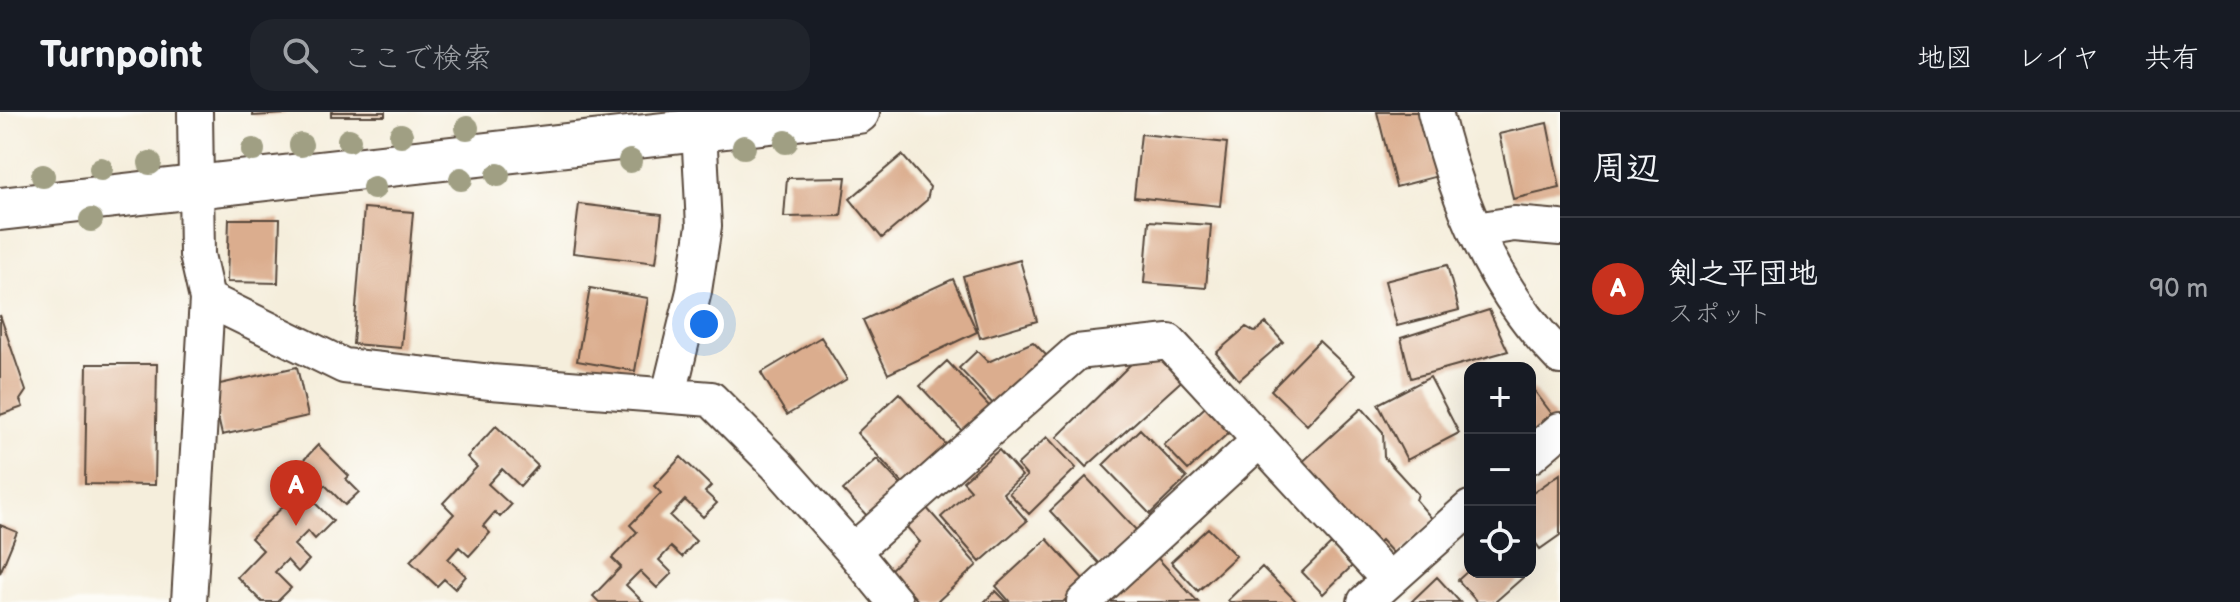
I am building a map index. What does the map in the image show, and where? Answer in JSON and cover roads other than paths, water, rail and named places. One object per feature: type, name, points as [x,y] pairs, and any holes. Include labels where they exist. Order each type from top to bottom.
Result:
[{"type":"street","points":[[189,602],[207,299],[197,255],[195,112]]},
{"type":"street","points":[[0,209],[858,112]]},
{"type":"street","points":[[1435,112],[1448,164],[1505,290],[1560,357]]},
{"type":"street","points":[[669,394],[694,291],[704,226],[699,129]]},
{"type":"street","points":[[1476,230],[1514,224],[1560,228]]},
{"type":"street","points":[[207,299],[344,366],[491,382],[711,399],[776,464],[895,602]]},
{"type":"street","points":[[853,551],[1077,352],[1169,342],[1260,440],[1377,591],[1464,513]]},
{"type":"street","points":[[1536,451],[1560,430]]},
{"type":"street","points":[[1084,602],[1260,440]]},
{"type":"place","name":"剣之平団地","points":[[296,526]]}]
